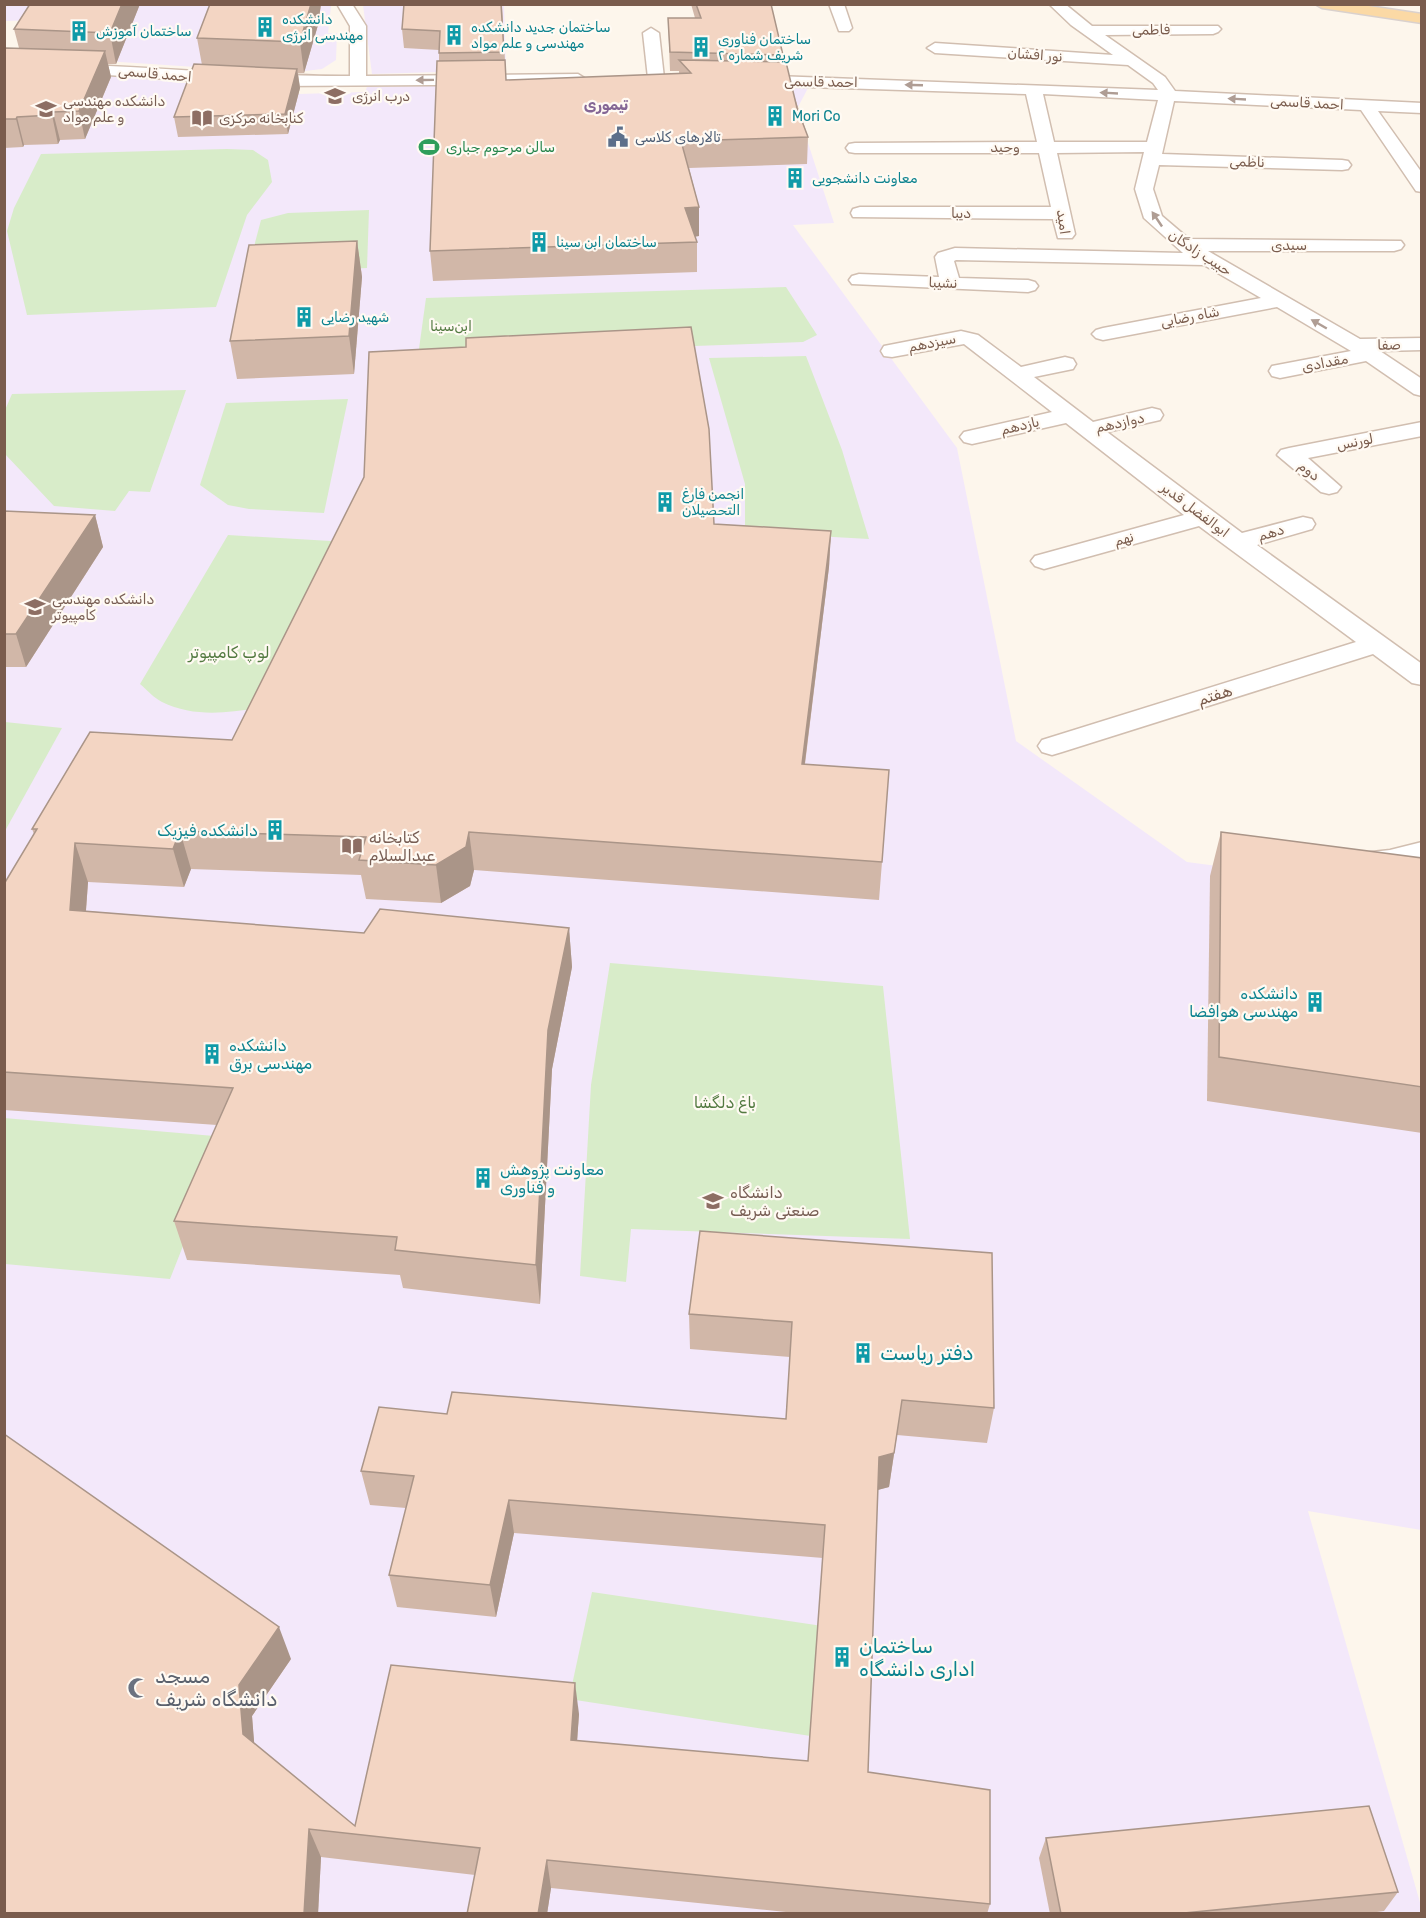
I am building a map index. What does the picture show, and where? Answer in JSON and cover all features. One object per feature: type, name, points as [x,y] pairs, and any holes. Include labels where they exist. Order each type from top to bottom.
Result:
[{"type":"main road","points":[[1322,4],[1422,19]]},
{"type":"street","points":[[836,4],[844,28]]},
{"type":"street","points":[[1056,4],[1089,31],[1163,84],[1167,96]]},
{"type":"street","points":[[344,5],[363,5]]},
{"type":"street","points":[[344,5],[357,21],[358,26],[358,81]]},
{"type":"street","name":"فاطمی","points":[[1089,31],[1213,29]]},
{"type":"street","points":[[651,33],[656,78]]},
{"type":"street","name":"نور افشان","points":[[935,48],[1135,62]]},
{"type":"street","name":"احمد قاسمی","points":[[4,68],[77,68],[277,81],[596,79]]},
{"type":"street","name":"احمد قاسمی","points":[[727,80],[1033,89],[1422,108]]},
{"type":"street","name":"امید","points":[[1033,89],[1062,213],[1068,255],[1206,259]]},
{"type":"street","name":"حبیب زادگان","points":[[1167,96],[1144,189],[1153,218],[1184,245],[1206,259],[1363,350],[1422,389]]},
{"type":"street","points":[[1366,105],[1422,187]]},
{"type":"street","name":"وحید","points":[[855,148],[1048,147],[1153,153]]},
{"type":"street","name":"ناظمی","points":[[1153,153],[1342,165]]},
{"type":"street","name":"دیبا","points":[[860,213],[1062,213]]},
{"type":"street","name":"سیدی","points":[[1184,245],[1394,245]]},
{"type":"street","name":"نشیبا","points":[[951,283],[944,260],[945,257],[955,254],[1068,255]]},
{"type":"street","name":"نشیبا","points":[[859,280],[1028,286]]},
{"type":"street","name":"شاه رضایی","points":[[1103,334],[1278,301]]},
{"type":"street","name":"سیزدهم","points":[[892,351],[961,337],[971,339]]},
{"type":"street","name":"ابوالفضل قدیر","points":[[971,339],[1203,517],[1377,644],[1417,669]]},
{"type":"street","name":"صفا","points":[[1363,350],[1422,344]]},
{"type":"street","name":"مقدادی","points":[[1280,371],[1363,350]]},
{"type":"street","points":[[1016,374],[1065,364]]},
{"type":"street","name":"دوازدهم","points":[[1078,422],[1152,415]]},
{"type":"street","name":"یازدهم","points":[[972,437],[1078,422]]},
{"type":"street","name":"لورنس","points":[[1289,455],[1422,429]]},
{"type":"street","points":[[1398,434],[1422,452]]},
{"type":"street","name":"دوم","points":[[1289,455],[1329,487]]},
{"type":"street","name":"نهم","points":[[1044,561],[1203,517]]},
{"type":"street","name":"دهم","points":[[1239,542],[1303,524]]},
{"type":"street","name":"هفتم","points":[[1052,746],[1377,644]]},
{"type":"street","points":[[1342,861],[1390,860],[1422,852]]},
{"type":"shaded area","points":[[4,5],[354,5],[331,6],[328,33],[337,33],[336,60],[322,69],[288,73],[105,61],[39,20],[5,21]]},
{"type":"shaded area","name":"ساختمان جدید دانشکده مهندسی و علم مواد","points":[[363,5],[504,5],[506,70],[372,74]]},
{"type":"shaded area","name":"دانشگاه صنعتی شریف","points":[[5,74],[92,74],[299,94],[365,92],[367,87],[539,84],[668,84],[808,88],[797,109],[834,223],[793,225],[957,448],[1016,741],[1187,862],[1421,893],[1421,1530],[1308,1511],[1421,1906],[1421,1913],[5,1914]]},
{"type":"green space","points":[[253,150],[268,160],[272,182],[247,215],[216,307],[27,315],[7,231],[14,208],[41,154]]},
{"type":"green space","points":[[369,210],[367,268],[247,273],[261,220],[288,213]]},
{"type":"green space","name":"ابن‌سینا","points":[[786,287],[817,335],[803,342],[418,356],[426,298]]},
{"type":"green space","points":[[806,356],[842,450],[869,539],[745,532],[745,484],[709,358]]},
{"type":"green space","points":[[186,390],[150,492],[129,491],[115,511],[54,506],[5,454],[5,410],[12,394]]},
{"type":"green space","points":[[348,399],[324,513],[249,509],[228,505],[200,485],[226,403]]},
{"type":"green space","name":"لوپ کامپیوتر","points":[[228,535],[348,542],[270,706],[216,713],[188,711],[159,700],[140,684]]},
{"type":"green space","points":[[4,722],[62,728],[5,831]]},
{"type":"green space","name":"باغ دلگشا","points":[[610,963],[883,986],[910,1239],[631,1229],[626,1282],[580,1276],[591,1085]]},
{"type":"green space","points":[[4,1118],[226,1137],[170,1279],[5,1264]]},
{"type":"green space","points":[[592,1592],[829,1627],[817,1737],[569,1699]]},
{"type":"building","points":[[30,4],[122,4],[110,33],[14,29]]},
{"type":"building","points":[[210,4],[311,4],[300,42],[197,38]]},
{"type":"building","name":"ساختمان جدید دانشکده مهندسی و علم مواد","points":[[404,4],[501,4],[504,52],[439,53],[440,31],[402,29]]},
{"type":"building","points":[[696,4],[771,4],[783,55],[670,52],[668,18],[701,18]]},
{"type":"building","points":[[6,48],[105,51],[79,111],[4,119],[4,50]]},
{"type":"building","points":[[505,60],[506,80],[691,73],[679,60],[786,62],[797,108],[808,137],[681,141],[699,207],[685,208],[697,242],[430,251],[437,61]]},
{"type":"building","points":[[194,64],[297,69],[285,114],[174,117]]},
{"type":"building","points":[[357,241],[349,336],[230,341],[249,245]]},
{"type":"building","points":[[691,327],[709,429],[714,524],[831,531],[802,764],[889,770],[882,862],[469,832],[466,847],[436,865],[359,860],[366,837],[180,831],[173,849],[75,843],[70,910],[364,933],[380,909],[569,928],[548,1030],[536,1265],[395,1250],[397,1237],[174,1221],[233,1088],[4,1072],[4,884],[37,829],[32,829],[90,732],[232,740],[364,477],[369,352],[466,347],[466,338]]},
{"type":"building","points":[[4,511],[95,515],[16,634],[4,634]]},
{"type":"building","name":"دانشکده مهندسی هوافضا","points":[[1221,832],[1422,858],[1422,1087],[1219,1057]]},
{"type":"building","points":[[700,1231],[992,1253],[994,1408],[902,1400],[894,1453],[879,1457],[868,1772],[990,1790],[990,1904],[547,1860],[538,1914],[467,1914],[480,1848],[309,1829],[304,1914],[4,1914],[4,1434],[279,1627],[239,1685],[243,1734],[355,1826],[391,1665],[575,1683],[571,1740],[808,1761],[825,1525],[509,1500],[490,1585],[389,1575],[414,1476],[361,1471],[379,1407],[447,1414],[452,1392],[786,1419],[792,1322],[689,1314]]},
{"type":"building","points":[[1369,1806],[1398,1892],[1174,1914],[1061,1914],[1046,1838]]},
{"type":"place","name":"دانشکده مهندسی انرژی","points":[[265,27]]},
{"type":"place","name":"ساختمان آموزش","points":[[79,31]]},
{"type":"place","name":"ساختمان جدید دانشکده مهندسی و علم مواد","points":[[454,35]]},
{"type":"place","name":"ساختمان فناوری شریف شماره ۲","points":[[701,47]]},
{"type":"place","name":"درب انرژی","points":[[335,96]]},
{"type":"place","name":"دانشکده مهندسی و علم مواد","points":[[46,109]]},
{"type":"place","name":"Mori Co","points":[[775,116]]},
{"type":"place","name":"کنابخانه مرکزی","points":[[202,118]]},
{"type":"place","name":"تالارهای کلاسی","points":[[618,137]]},
{"type":"place","name":"سالن مرحوم جباری","points":[[429,147]]},
{"type":"place","name":"معاونت دانشجویی","points":[[795,178]]},
{"type":"place","name":"ساختمان ابن سینا","points":[[539,242]]},
{"type":"place","name":"شهید رضایی","points":[[304,317]]},
{"type":"place","name":"انجمن فارغ التحصیلان","points":[[665,502]]},
{"type":"place","name":"دانشکده مهندسی کامپیوتر","points":[[35,607]]},
{"type":"place","name":"دانشکده فیزیک","points":[[275,830]]},
{"type":"place","name":"کتابخانه عبدالسلام","points":[[352,846]]},
{"type":"place","name":"دانشکده مهندسی هوافضا","points":[[1315,1002]]},
{"type":"place","name":"دانشکده مهندسی برق","points":[[212,1054]]},
{"type":"place","name":"معاونت پژوهش و فناوری","points":[[483,1178]]},
{"type":"place","name":"دانشگاه صنعتی شریف","points":[[713,1201]]},
{"type":"place","name":"دفتر ریاست","points":[[863,1353]]},
{"type":"place","name":"ساختمان اداری دانشگاه","points":[[842,1657]]},
{"type":"place","name":"مسجد دانشگاه شریف","points":[[138,1688]]},
{"type":"district","name":"تیموری","points":[[606,105]]}]
